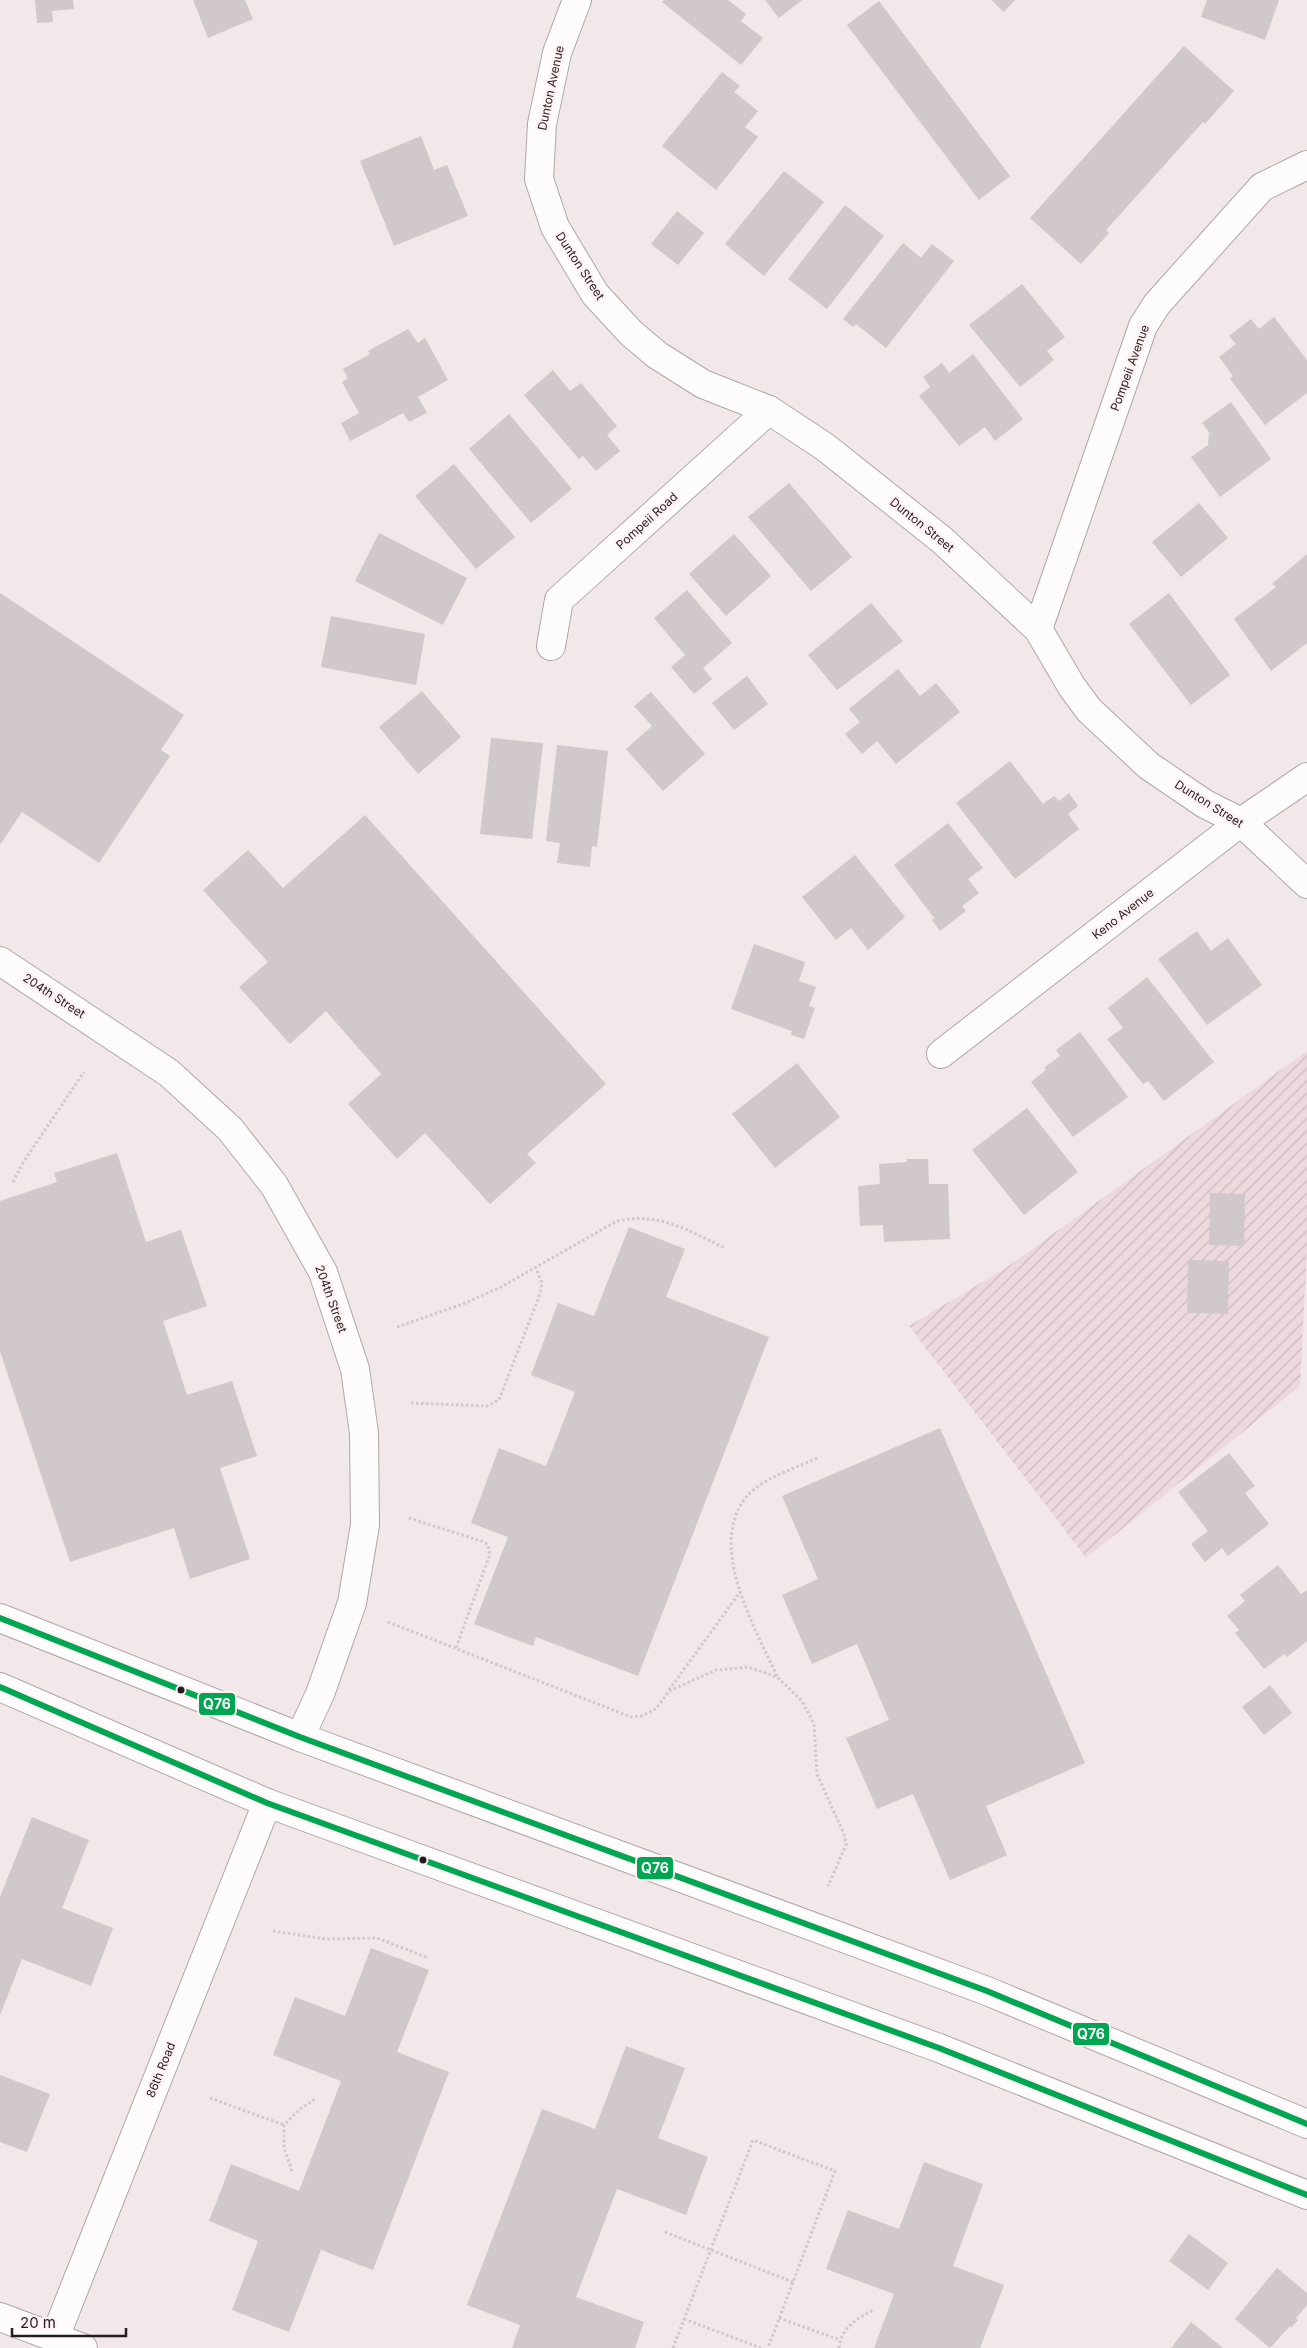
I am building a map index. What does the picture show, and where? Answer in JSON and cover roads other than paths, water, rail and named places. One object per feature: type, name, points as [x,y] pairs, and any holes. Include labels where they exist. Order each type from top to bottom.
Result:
[{"type":"street","name":"Dunton Avenue","points":[[539,179],[542,124],[557,53],[577,0]]},
{"type":"street","name":"Pompeii Avenue","points":[[1038,629],[1143,326],[1157,304],[1262,187],[1307,165]]},
{"type":"street","name":"Dunton Street","points":[[539,179],[555,227],[595,294],[631,333],[657,355],[704,384],[769,410],[825,447],[942,540],[1038,629],[1072,687],[1089,710],[1149,766],[1205,804],[1241,822],[1307,884]]},
{"type":"street","name":"Pompeii Road","points":[[551,646],[559,600],[769,410]]},
{"type":"street","name":"Keno Avenue","points":[[941,1054],[1241,822],[1307,777]]},
{"type":"street","name":"204th Street","points":[[0,961],[169,1073],[230,1129],[274,1184],[323,1272],[355,1369],[364,1434],[365,1525],[352,1603],[320,1694],[300,1737]]},
{"type":"street","points":[[0,1618],[300,1737],[987,1991],[1307,2124]]},
{"type":"street","points":[[0,1688],[267,1804],[939,2048],[1307,2195]]},
{"type":"street","name":"86th Road","points":[[55,2337],[267,1804]]},
{"type":"street","points":[[0,2316],[83,2348]]}]
